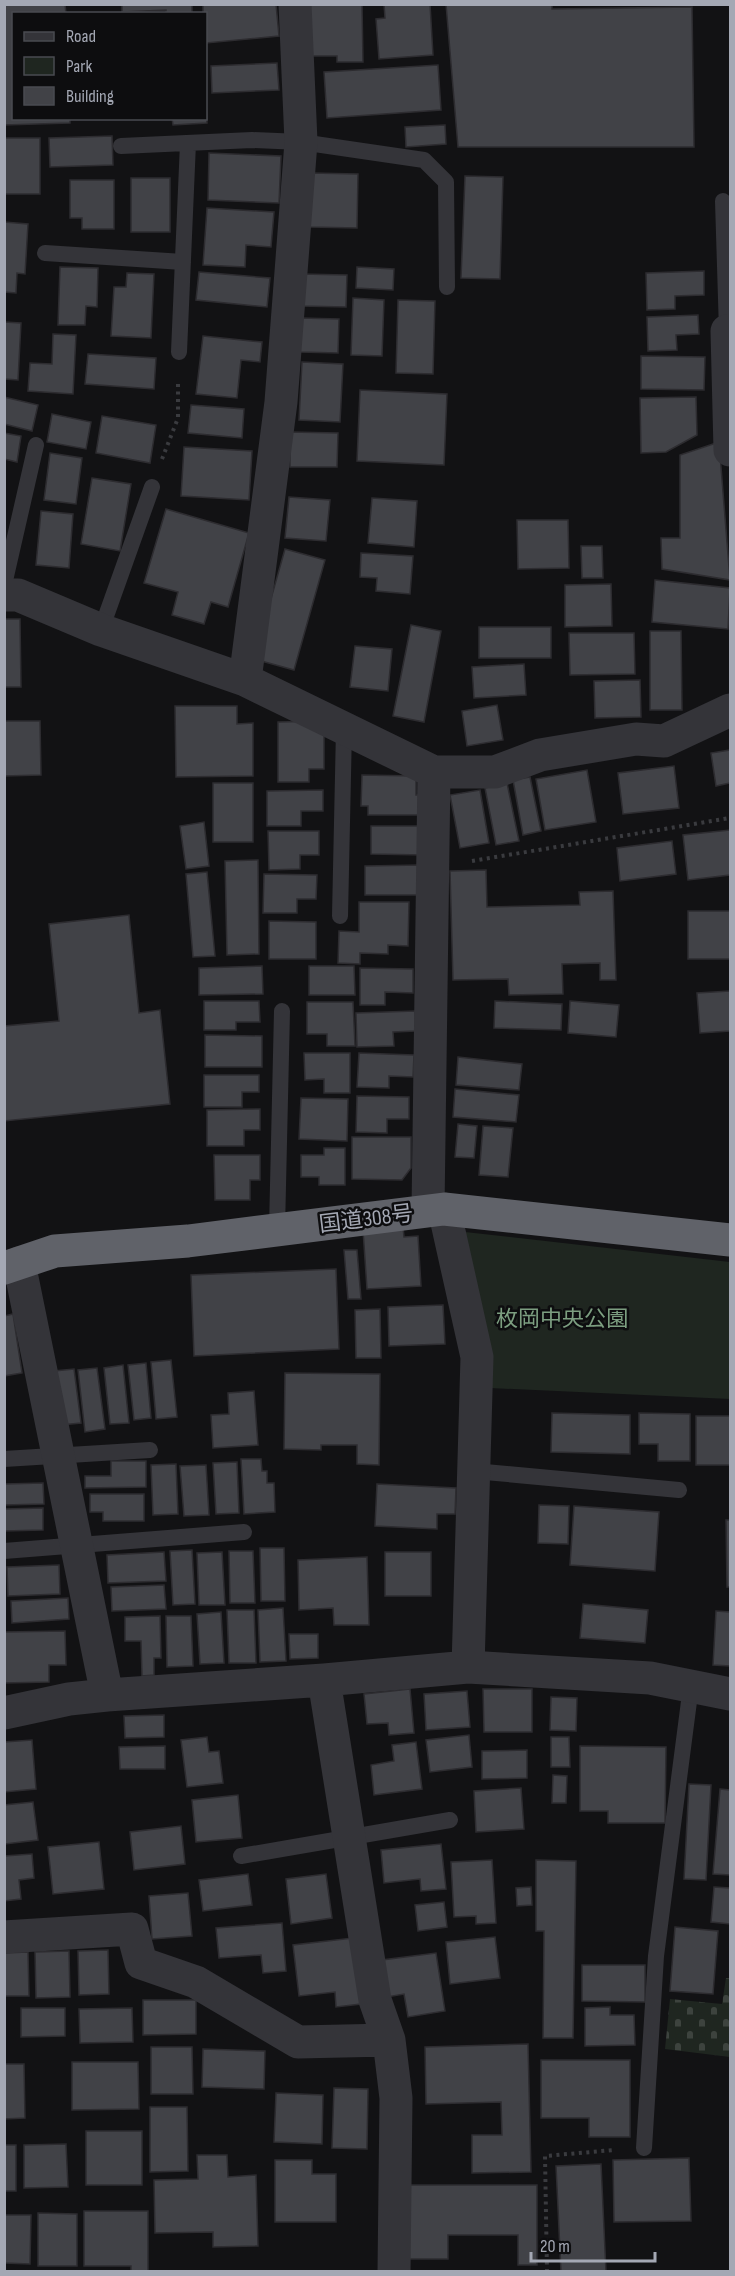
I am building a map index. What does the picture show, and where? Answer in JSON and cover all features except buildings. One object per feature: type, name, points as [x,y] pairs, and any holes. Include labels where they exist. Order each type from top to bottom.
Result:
[{"type":"highway","name":"国道308号","points":[[12,1265],[55,1251],[188,1241],[436,1210],[730,1240]]},
{"type":"street","points":[[245,680],[281,402],[300,142],[295,4]]},
{"type":"street","points":[[728,331],[730,450]]},
{"type":"street","points":[[4,596],[18,596],[101,630],[245,680],[434,772],[495,772],[540,755],[636,739],[664,741],[730,710]]},
{"type":"street","points":[[434,772],[436,1210],[477,1357],[468,1667]]},
{"type":"street","points":[[12,1265],[58,1456],[107,1695]]},
{"type":"street","points":[[4,1713],[69,1699],[107,1695],[324,1680],[468,1667],[650,1678],[730,1694]]},
{"type":"street","points":[[324,1680],[375,2000],[389,2040],[396,2098],[394,2271]]},
{"type":"street","points":[[4,1937],[132,1929],[141,1963],[196,1982],[298,2042],[389,2040]]},
{"type":"lane","points":[[121,146],[252,140],[300,142],[423,160],[446,182],[447,287]]},
{"type":"lane","points":[[179,352],[188,143]]},
{"type":"lane","points":[[723,201],[728,331]]},
{"type":"lane","points":[[45,253],[183,262]]},
{"type":"lane","points":[[4,585],[36,445]]},
{"type":"lane","points":[[101,630],[152,487]]},
{"type":"lane","points":[[340,916],[344,729]]},
{"type":"lane","points":[[277,1229],[282,1011]]},
{"type":"lane","points":[[4,1459],[150,1450]]},
{"type":"lane","points":[[474,1471],[679,1490]]},
{"type":"lane","points":[[4,1551],[244,1532]]},
{"type":"lane","points":[[645,2148],[656,1956],[691,1686]]},
{"type":"lane","points":[[241,1856],[450,1820]]},
{"type":"path","points":[[152,487],[178,418],[179,352]]},
{"type":"path","points":[[433,867],[730,818]]},
{"type":"path","points":[[547,2271],[545,2156],[645,2148]]},
{"type":"green space","name":"枚岡中央公園","points":[[465,1232],[730,1262],[730,1399],[490,1388]]},
{"type":"green space","points":[[726,1978],[730,1978],[730,2057],[665,2049],[670,1999],[722,2004]]}]
